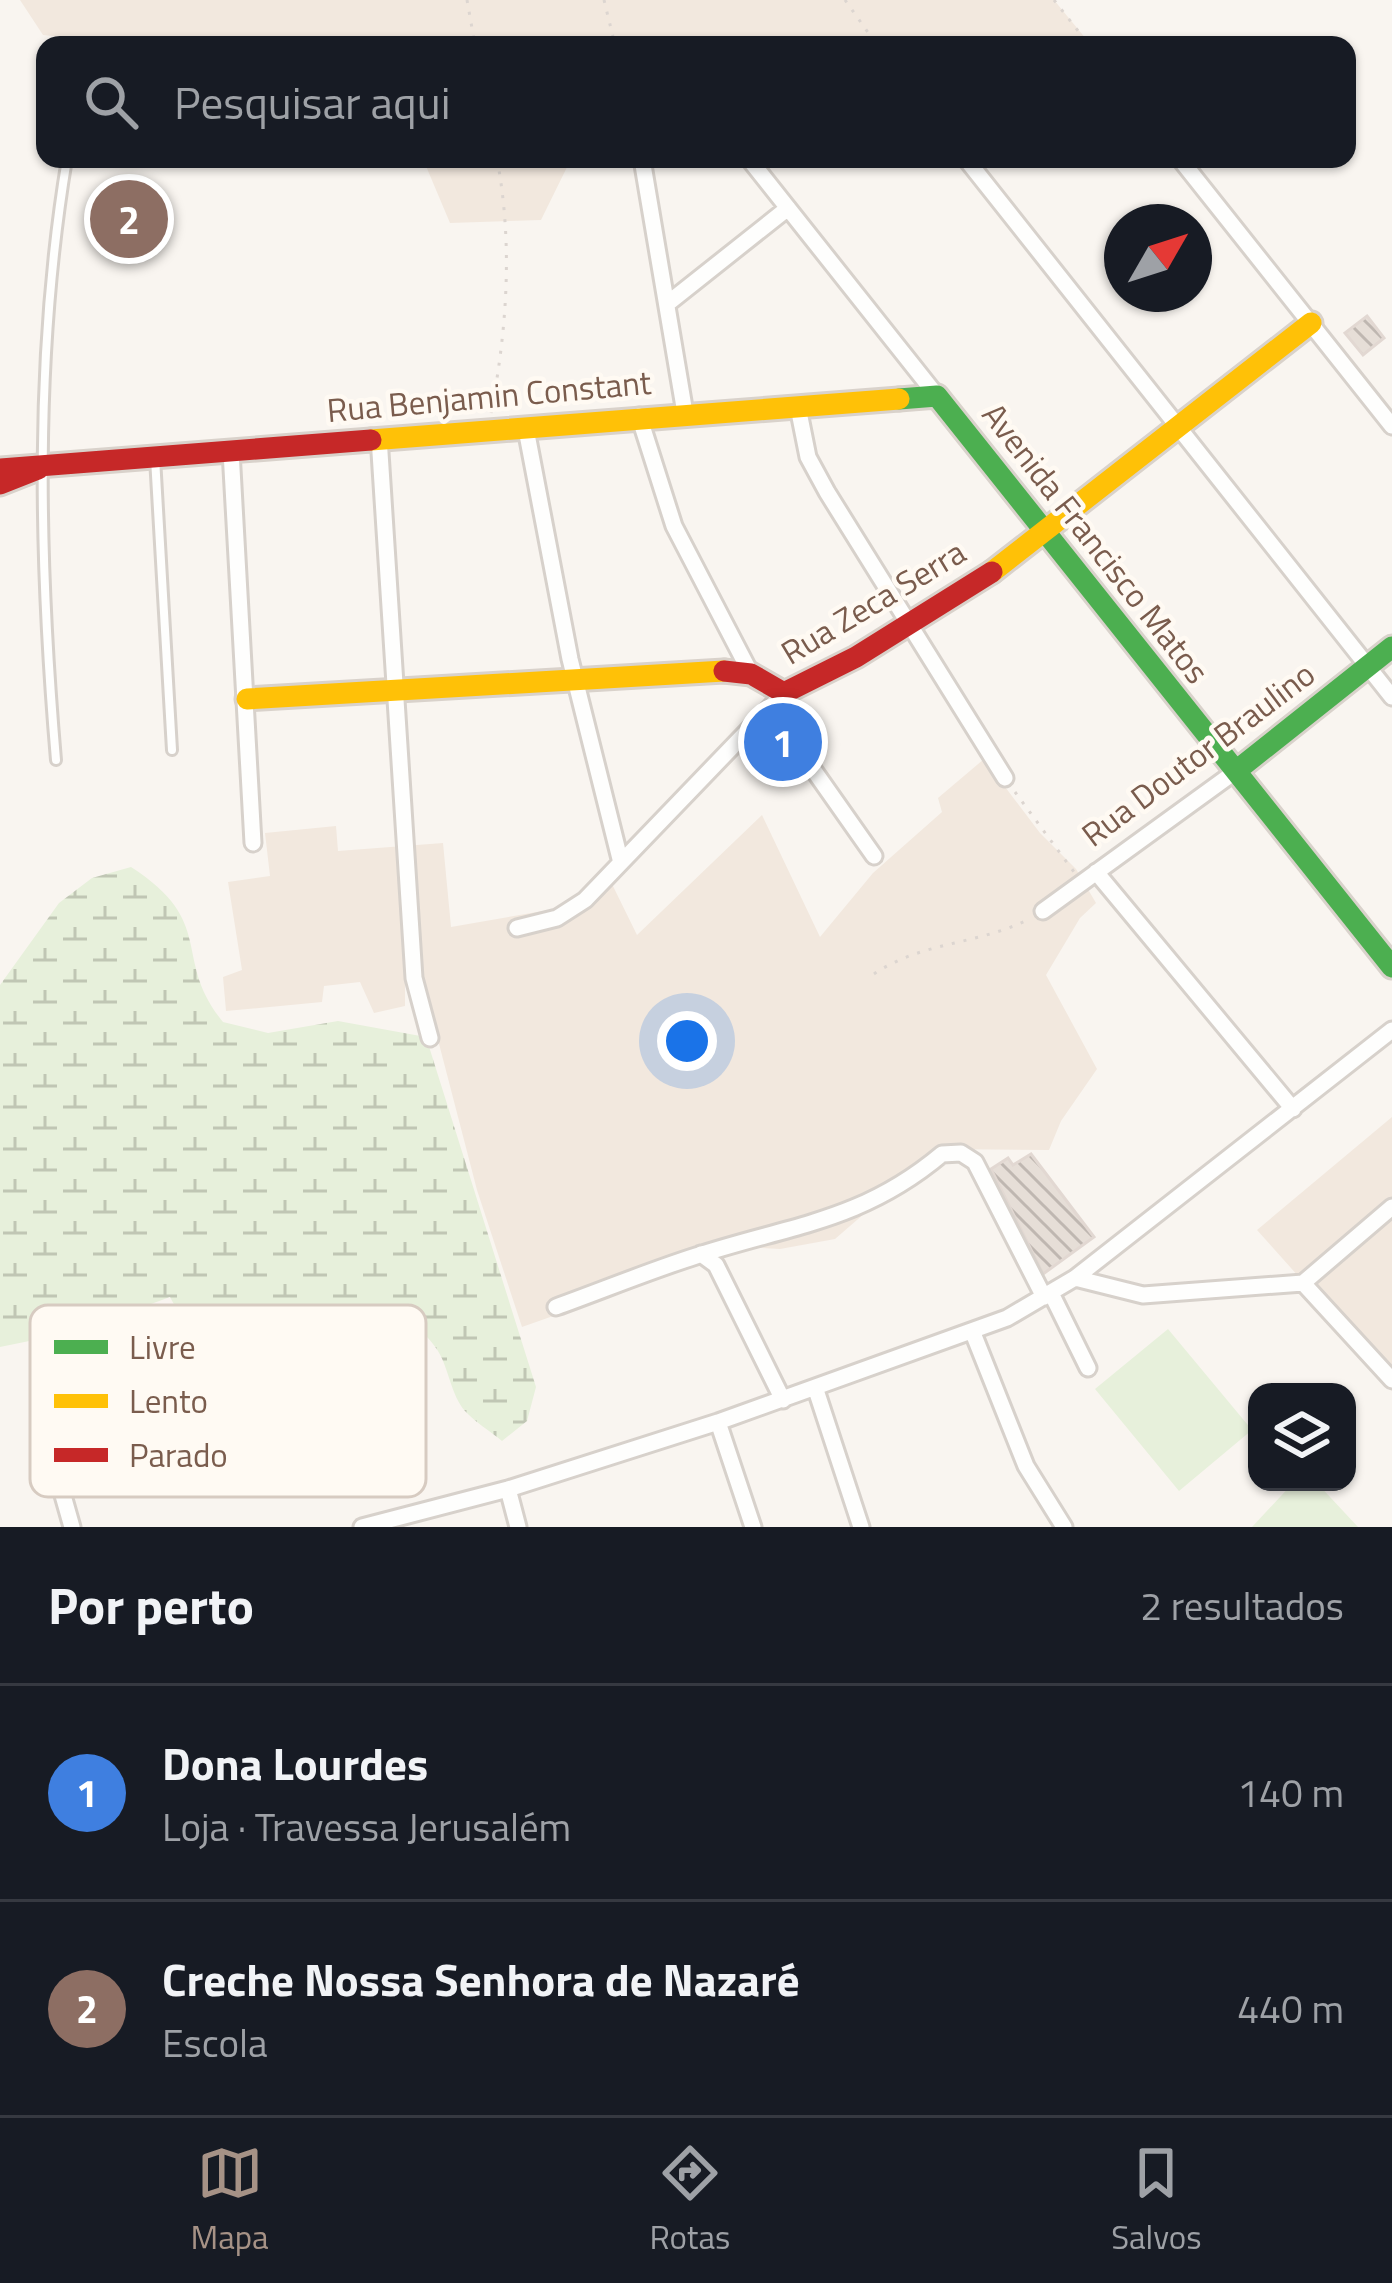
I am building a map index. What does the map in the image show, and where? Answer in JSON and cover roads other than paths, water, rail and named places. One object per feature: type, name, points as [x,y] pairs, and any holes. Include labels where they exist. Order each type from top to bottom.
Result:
[{"type":"street","points":[[644,168],[685,413]]},
{"type":"street","name":"Avenida Francisco Matos","points":[[756,168],[1392,967]]},
{"type":"street","points":[[973,168],[1392,697]]},
{"type":"street","points":[[1187,168],[1392,427]]},
{"type":"street","points":[[667,304],[788,208]]},
{"type":"street","name":"Rua Zeca Serra","points":[[247,699],[576,678],[751,674],[777,701],[1048,534],[1311,322]]},
{"type":"street","name":"Rua Benjamin Constant","points":[[0,469],[938,396]]},
{"type":"street","points":[[798,407],[812,465],[1004,778]]},
{"type":"street","points":[[639,416],[674,526],[751,674]]},
{"type":"street","points":[[526,428],[576,678],[620,859]]},
{"type":"street","points":[[379,437],[414,978],[430,1038]]},
{"type":"street","points":[[231,451],[253,843]]},
{"type":"street","name":"Rua Benjamin Constant","points":[[0,484],[45,465]]},
{"type":"street","name":"Rua Doutor Braulino","points":[[1043,911],[1236,771],[1392,647]]},
{"type":"street","points":[[517,928],[575,908],[777,701],[874,856]]},
{"type":"street","points":[[1089,878],[1293,1109]]},
{"type":"street","points":[[362,1527],[508,1489],[816,1390],[973,1333],[1075,1278],[1392,1030]]},
{"type":"street","points":[[556,1306],[700,1254],[831,1221],[887,1197],[941,1154],[970,1157],[1088,1368]]},
{"type":"street","points":[[1075,1278],[1143,1295],[1303,1283],[1392,1207]]},
{"type":"street","points":[[700,1254],[716,1265],[783,1400]]},
{"type":"street","points":[[1303,1283],[1392,1379]]},
{"type":"street","points":[[973,1333],[1026,1466],[1064,1527]]},
{"type":"street","points":[[816,1390],[861,1527]]},
{"type":"street","points":[[718,1422],[753,1527]]},
{"type":"street","points":[[508,1489],[518,1527]]},
{"type":"street","points":[[63,1497],[71,1527]]},
{"type":"street","points":[[437,1509],[443,1527]]},
{"type":"lane","points":[[56,760],[48,668],[46,316],[66,168]]},
{"type":"lane","points":[[154,456],[172,750]]},
{"type":"place","name":"Creche Nossa Senhora de Nazaré","points":[[129,219]]},
{"type":"place","name":"Dona Lourdes","points":[[783,742]]}]
